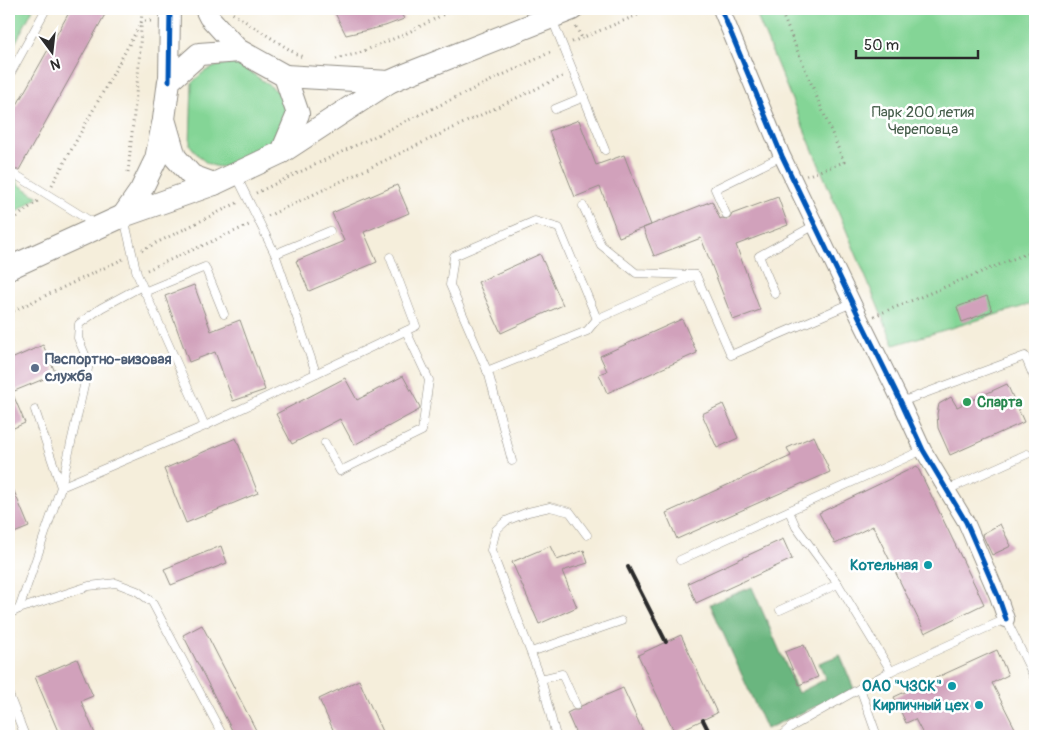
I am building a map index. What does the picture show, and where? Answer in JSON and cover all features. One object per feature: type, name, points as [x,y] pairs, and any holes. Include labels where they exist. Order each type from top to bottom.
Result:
[{"type":"main road","points":[[9,268],[99,226],[214,184],[282,152],[389,82],[541,18],[572,9]]},
{"type":"main road","points":[[123,216],[141,190],[156,159],[169,82],[199,54],[240,51],[285,76],[389,82]]},
{"type":"main road","points":[[282,152],[298,114],[285,76]]},
{"type":"main road","points":[[164,119],[175,157],[192,176],[214,184]]},
{"type":"street","points":[[722,9],[782,156],[923,450],[966,522],[1006,619]]},
{"type":"street","points":[[207,13],[240,51]]},
{"type":"street","points":[[169,82],[170,15]]},
{"type":"lane","points":[[9,76],[46,9]]},
{"type":"lane","points":[[541,18],[564,46],[606,150]]},
{"type":"lane","points":[[555,109],[584,97]]},
{"type":"lane","points":[[726,214],[714,189],[782,156]]},
{"type":"lane","points":[[235,174],[275,254],[316,373]]},
{"type":"lane","points":[[16,175],[99,226]]},
{"type":"lane","points":[[583,206],[601,245],[636,273],[696,275]]},
{"type":"lane","points":[[123,216],[137,274],[205,426]]},
{"type":"lane","points":[[512,461],[487,371],[450,284],[454,256],[536,221],[559,228],[597,319]]},
{"type":"lane","points":[[775,294],[759,256],[815,225]]},
{"type":"lane","points":[[275,254],[330,231]]},
{"type":"lane","points":[[61,487],[205,426],[416,326],[390,257]]},
{"type":"lane","points":[[19,610],[61,487],[89,364],[78,338],[79,324],[101,308],[143,289],[204,267],[224,314]]},
{"type":"lane","points":[[696,275],[731,355],[852,303]]},
{"type":"lane","points":[[487,371],[587,331],[597,319],[696,275]]},
{"type":"lane","points":[[325,443],[340,471],[422,431],[429,380],[406,331]]},
{"type":"lane","points":[[901,402],[1025,356],[1035,380]]},
{"type":"lane","points":[[35,410],[61,487]]},
{"type":"lane","points":[[680,560],[923,450]]},
{"type":"lane","points":[[947,490],[1027,454]]},
{"type":"lane","points":[[556,736],[541,679],[492,550],[496,530],[506,521],[528,512],[550,507],[570,512],[587,535]]},
{"type":"lane","points":[[789,511],[796,527],[838,584],[891,671]]},
{"type":"lane","points":[[9,614],[89,586],[116,583],[138,591],[152,602],[222,736]]},
{"type":"lane","points":[[780,610],[838,584]]},
{"type":"lane","points":[[780,736],[891,671],[1006,619],[1035,679]]},
{"type":"lane","points":[[531,652],[621,621]]},
{"type":"lane","points":[[541,679],[562,674],[576,705]]},
{"type":"lane","points":[[860,688],[877,736]]},
{"type":"lane","points":[[9,695],[25,736]]},
{"type":"lane","points":[[785,736],[791,728]]},
{"type":"path","points":[[127,178],[142,9]]},
{"type":"path","points":[[332,60],[359,53],[405,34],[454,9]]},
{"type":"path","points":[[9,313],[564,46],[652,9]]},
{"type":"path","points":[[780,9],[844,162],[821,169],[794,181]]},
{"type":"path","points":[[207,13],[232,11],[298,55],[306,58]]},
{"type":"path","points":[[9,223],[47,194],[142,21],[170,15]]},
{"type":"path","points":[[137,274],[258,220],[573,71]]},
{"type":"path","points":[[860,321],[1035,250]]},
{"type":"green space","points":[[9,9],[33,9],[9,55]]},
{"type":"green space","name":"Парк 200 летия Череповца","points":[[754,9],[1035,9],[1035,303],[894,345]]},
{"type":"green space","points":[[226,64],[239,64],[277,91],[287,102],[292,112],[277,147],[240,164],[220,167],[211,165],[203,160],[190,145],[192,83],[207,70]]},
{"type":"green space","points":[[16,175],[18,184],[38,197],[9,217],[9,188]]},
{"type":"green space","points":[[752,587],[798,693],[826,679],[819,663],[840,655],[854,689],[766,729],[710,604]]},
{"type":"building","points":[[71,9],[108,9],[19,170],[11,172],[13,180],[9,188],[9,119]]},
{"type":"building","points":[[333,9],[399,9],[404,19],[385,26],[346,35]]},
{"type":"building","points":[[579,120],[596,165],[624,155],[651,225],[619,237],[600,187],[575,197],[549,131]]},
{"type":"building","points":[[397,185],[409,213],[364,232],[377,262],[309,291],[296,261],[344,241],[332,213]]},
{"type":"building","points":[[778,197],[788,225],[736,245],[760,310],[733,320],[701,238],[654,256],[643,228],[712,201],[720,219],[728,219],[732,214]]},
{"type":"building","points":[[540,254],[563,305],[501,333],[478,282]]},
{"type":"building","points":[[194,285],[211,331],[240,320],[265,390],[233,401],[215,352],[189,362],[165,296]]},
{"type":"building","points":[[987,296],[992,311],[962,322],[957,307]]},
{"type":"building","points":[[682,319],[697,353],[607,393],[599,374],[607,371],[600,356]]},
{"type":"building","points":[[43,345],[56,374],[12,392],[25,423],[9,430],[9,360]]},
{"type":"building","points":[[403,376],[420,407],[419,410],[354,445],[340,419],[292,444],[276,414],[345,378],[357,400]]},
{"type":"building","points":[[1007,384],[1024,422],[950,455],[938,428],[937,414],[939,404],[951,397],[957,407]]},
{"type":"building","points":[[723,404],[738,438],[717,448],[702,414]]},
{"type":"building","points":[[814,436],[830,472],[677,539],[666,513],[791,456],[787,448]]},
{"type":"building","points":[[236,438],[258,493],[186,523],[164,469]]},
{"type":"building","name":"Котельная","points":[[917,466],[984,604],[925,633],[873,526],[835,544],[819,513]]},
{"type":"building","points":[[9,479],[29,527],[9,535]]},
{"type":"building","points":[[1000,524],[1011,546],[992,555],[982,534]]},
{"type":"building","points":[[783,539],[792,559],[696,603],[688,583]]},
{"type":"building","points":[[221,546],[227,563],[171,585],[164,569]]},
{"type":"building","points":[[550,546],[557,560],[584,550],[588,563],[562,571],[577,607],[539,624],[512,562]]},
{"type":"building","points":[[202,625],[259,736],[235,736],[183,635]]},
{"type":"building","points":[[681,635],[717,713],[675,733],[638,655]]},
{"type":"building","points":[[804,645],[818,677],[799,685],[785,652]]},
{"type":"building","points":[[997,650],[1008,675],[992,683],[1019,736],[924,736],[915,719],[906,723],[894,697]]},
{"type":"building","points":[[77,659],[93,696],[81,701],[96,736],[60,736],[35,677]]},
{"type":"building","points":[[359,680],[384,736],[336,736],[319,699]]},
{"type":"building","points":[[623,688],[645,736],[577,736],[567,713],[578,710],[581,706]]},
{"type":"railway","points":[[628,567],[666,642]]},
{"type":"railway","points":[[703,720],[711,736]]},
{"type":"cycle path","points":[[169,81],[170,9]]},
{"type":"cycle path","points":[[721,9],[782,156],[923,450],[966,522],[1006,619]]},
{"type":"place","name":"Паспортно-визовая служба","points":[[35,368]]},
{"type":"place","name":"Спарта","points":[[967,402]]},
{"type":"place","name":"Котельная","points":[[928,565]]},
{"type":"place","name":"ОАО \"ЧЗСК\"","points":[[952,686]]},
{"type":"place","name":"Кирпичный цех","points":[[979,705]]}]
